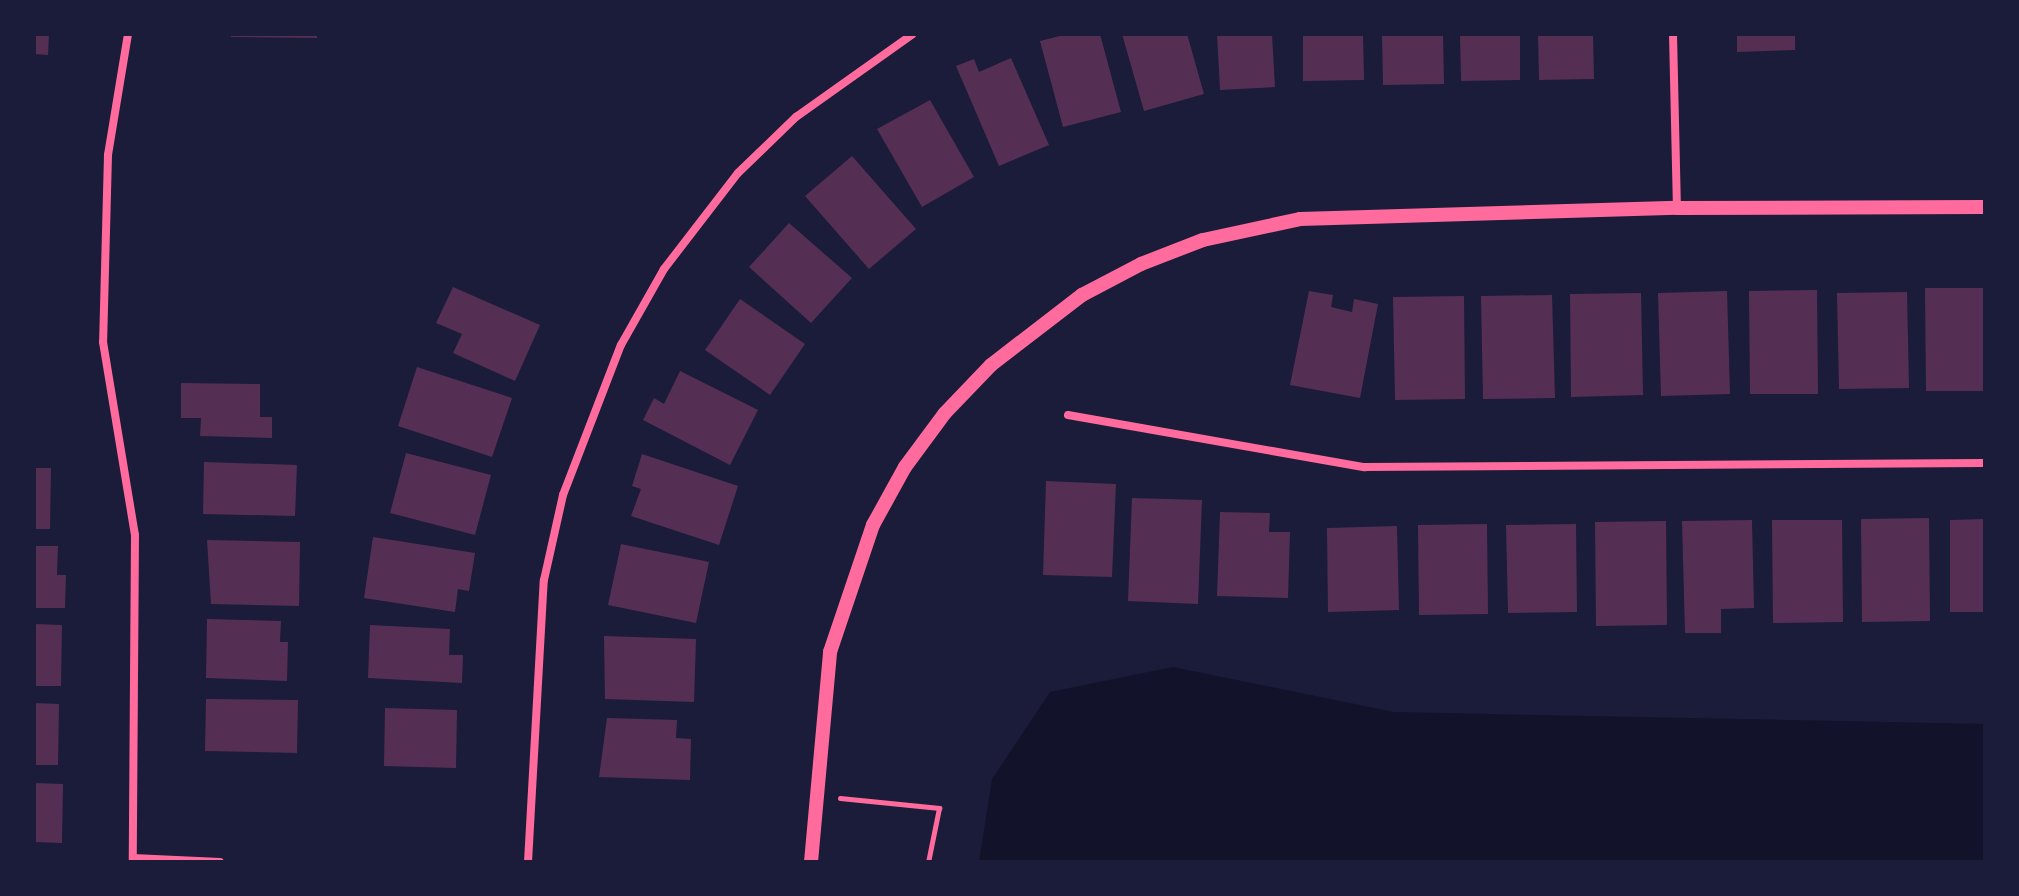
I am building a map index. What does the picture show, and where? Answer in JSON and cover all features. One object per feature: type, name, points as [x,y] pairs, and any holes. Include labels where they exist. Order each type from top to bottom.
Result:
[{"type":"street","points":[[128,34],[108,155],[103,342],[135,535],[133,860],[220,862]]},
{"type":"street","points":[[528,862],[544,580],[563,495],[621,345],[664,269],[738,173],[796,117],[913,34]]},
{"type":"street","points":[[1673,34],[1677,208]]},
{"type":"street","points":[[811,862],[830,652],[868,538],[905,467],[945,413],[1034,328],[1141,264],[1259,226],[1300,219],[1677,208],[1985,207]]},
{"type":"street","points":[[1068,415],[1364,467],[1985,463]]},
{"type":"path","points":[[840,798],[939,808],[928,862]]},
{"type":"shaded area","points":[[1173,667],[1394,712],[1985,724],[1985,862],[979,862],[992,779],[1050,692]]},
{"type":"building","points":[[34,34],[49,34],[48,55],[34,54]]},
{"type":"building","points":[[231,34],[317,34],[317,38],[231,37]]},
{"type":"building","points":[[1068,34],[1100,34],[1121,112],[1063,127],[1040,41]]},
{"type":"building","points":[[1122,34],[1187,34],[1204,94],[1144,111]]},
{"type":"building","points":[[1217,34],[1272,34],[1275,87],[1220,90]]},
{"type":"building","points":[[1303,34],[1363,34],[1364,80],[1303,81]]},
{"type":"building","points":[[1382,34],[1443,34],[1444,84],[1383,85]]},
{"type":"building","points":[[1460,34],[1520,34],[1520,80],[1461,81]]},
{"type":"building","points":[[1538,34],[1593,34],[1594,79],[1539,80]]},
{"type":"building","points":[[1737,34],[1795,34],[1795,50],[1737,52]]},
{"type":"building","points":[[1011,58],[1049,145],[999,166],[956,66],[974,59],[979,72]]},
{"type":"building","points":[[930,100],[974,177],[922,207],[877,129]]},
{"type":"building","points":[[852,156],[916,229],[869,269],[805,196]]},
{"type":"building","points":[[789,223],[852,278],[811,323],[749,267]]},
{"type":"building","points":[[453,287],[540,325],[515,381],[453,353],[462,334],[436,323]]},
{"type":"building","points":[[1925,288],[1985,288],[1985,391],[1926,391]]},
{"type":"building","points":[[1817,290],[1818,394],[1750,394],[1749,291]]},
{"type":"building","points":[[1309,291],[1333,295],[1331,307],[1352,312],[1354,299],[1378,304],[1360,398],[1290,385]]},
{"type":"building","points":[[1727,291],[1730,394],[1661,396],[1658,293]]},
{"type":"building","points":[[1907,292],[1909,388],[1839,389],[1837,293]]},
{"type":"building","points":[[1641,293],[1643,395],[1571,397],[1570,294]]},
{"type":"building","points":[[1552,295],[1555,398],[1483,399],[1481,296]]},
{"type":"building","points":[[1464,296],[1465,399],[1395,400],[1393,297]]},
{"type":"building","points":[[740,299],[805,344],[770,395],[705,350]]},
{"type":"building","points":[[417,367],[512,398],[492,457],[398,426]]},
{"type":"building","points":[[680,371],[758,410],[730,465],[643,420],[654,398],[664,404]]},
{"type":"building","points":[[181,383],[260,384],[260,417],[272,417],[272,438],[200,436],[201,418],[181,418]]},
{"type":"building","points":[[406,453],[491,475],[475,535],[390,513]]},
{"type":"building","points":[[642,454],[738,486],[719,545],[631,516],[641,489],[632,486]]},
{"type":"building","points":[[204,462],[297,465],[295,516],[203,514]]},
{"type":"building","points":[[34,468],[51,468],[50,529],[34,529]]},
{"type":"building","points":[[1046,481],[1116,484],[1112,577],[1043,575]]},
{"type":"building","points":[[1132,498],[1202,500],[1198,604],[1128,601]]},
{"type":"building","points":[[1220,512],[1270,513],[1269,532],[1290,532],[1288,598],[1217,596]]},
{"type":"building","points":[[1929,518],[1930,621],[1862,622],[1861,519]]},
{"type":"building","points":[[1985,519],[1985,612],[1950,612],[1950,520]]},
{"type":"building","points":[[1752,520],[1754,608],[1721,609],[1721,633],[1685,633],[1682,521]]},
{"type":"building","points":[[1772,520],[1842,520],[1843,622],[1773,623]]},
{"type":"building","points":[[1666,521],[1667,625],[1596,626],[1595,522]]},
{"type":"building","points":[[1487,524],[1488,614],[1419,615],[1418,525]]},
{"type":"building","points":[[1576,524],[1577,612],[1508,613],[1506,525]]},
{"type":"building","points":[[1397,526],[1399,610],[1328,612],[1327,528]]},
{"type":"building","points":[[373,537],[475,553],[469,591],[458,589],[455,612],[364,598]]},
{"type":"building","points":[[207,540],[300,542],[299,606],[211,604]]},
{"type":"building","points":[[621,544],[709,562],[696,623],[608,605]]},
{"type":"building","points":[[34,546],[58,546],[57,575],[66,575],[65,608],[34,608]]},
{"type":"building","points":[[207,619],[281,621],[280,642],[288,642],[287,681],[206,678]]},
{"type":"building","points":[[34,624],[62,625],[61,686],[34,686]]},
{"type":"building","points":[[370,625],[450,629],[449,655],[463,655],[462,683],[368,678]]},
{"type":"building","points":[[604,636],[696,639],[694,702],[605,699]]},
{"type":"building","points":[[206,699],[298,700],[297,753],[205,751]]},
{"type":"building","points":[[34,703],[59,704],[58,765],[34,765]]},
{"type":"building","points":[[385,708],[457,710],[456,768],[384,766]]},
{"type":"building","points":[[607,718],[677,720],[676,738],[691,739],[690,780],[599,777]]},
{"type":"building","points":[[34,783],[63,784],[62,843],[34,842]]}]
